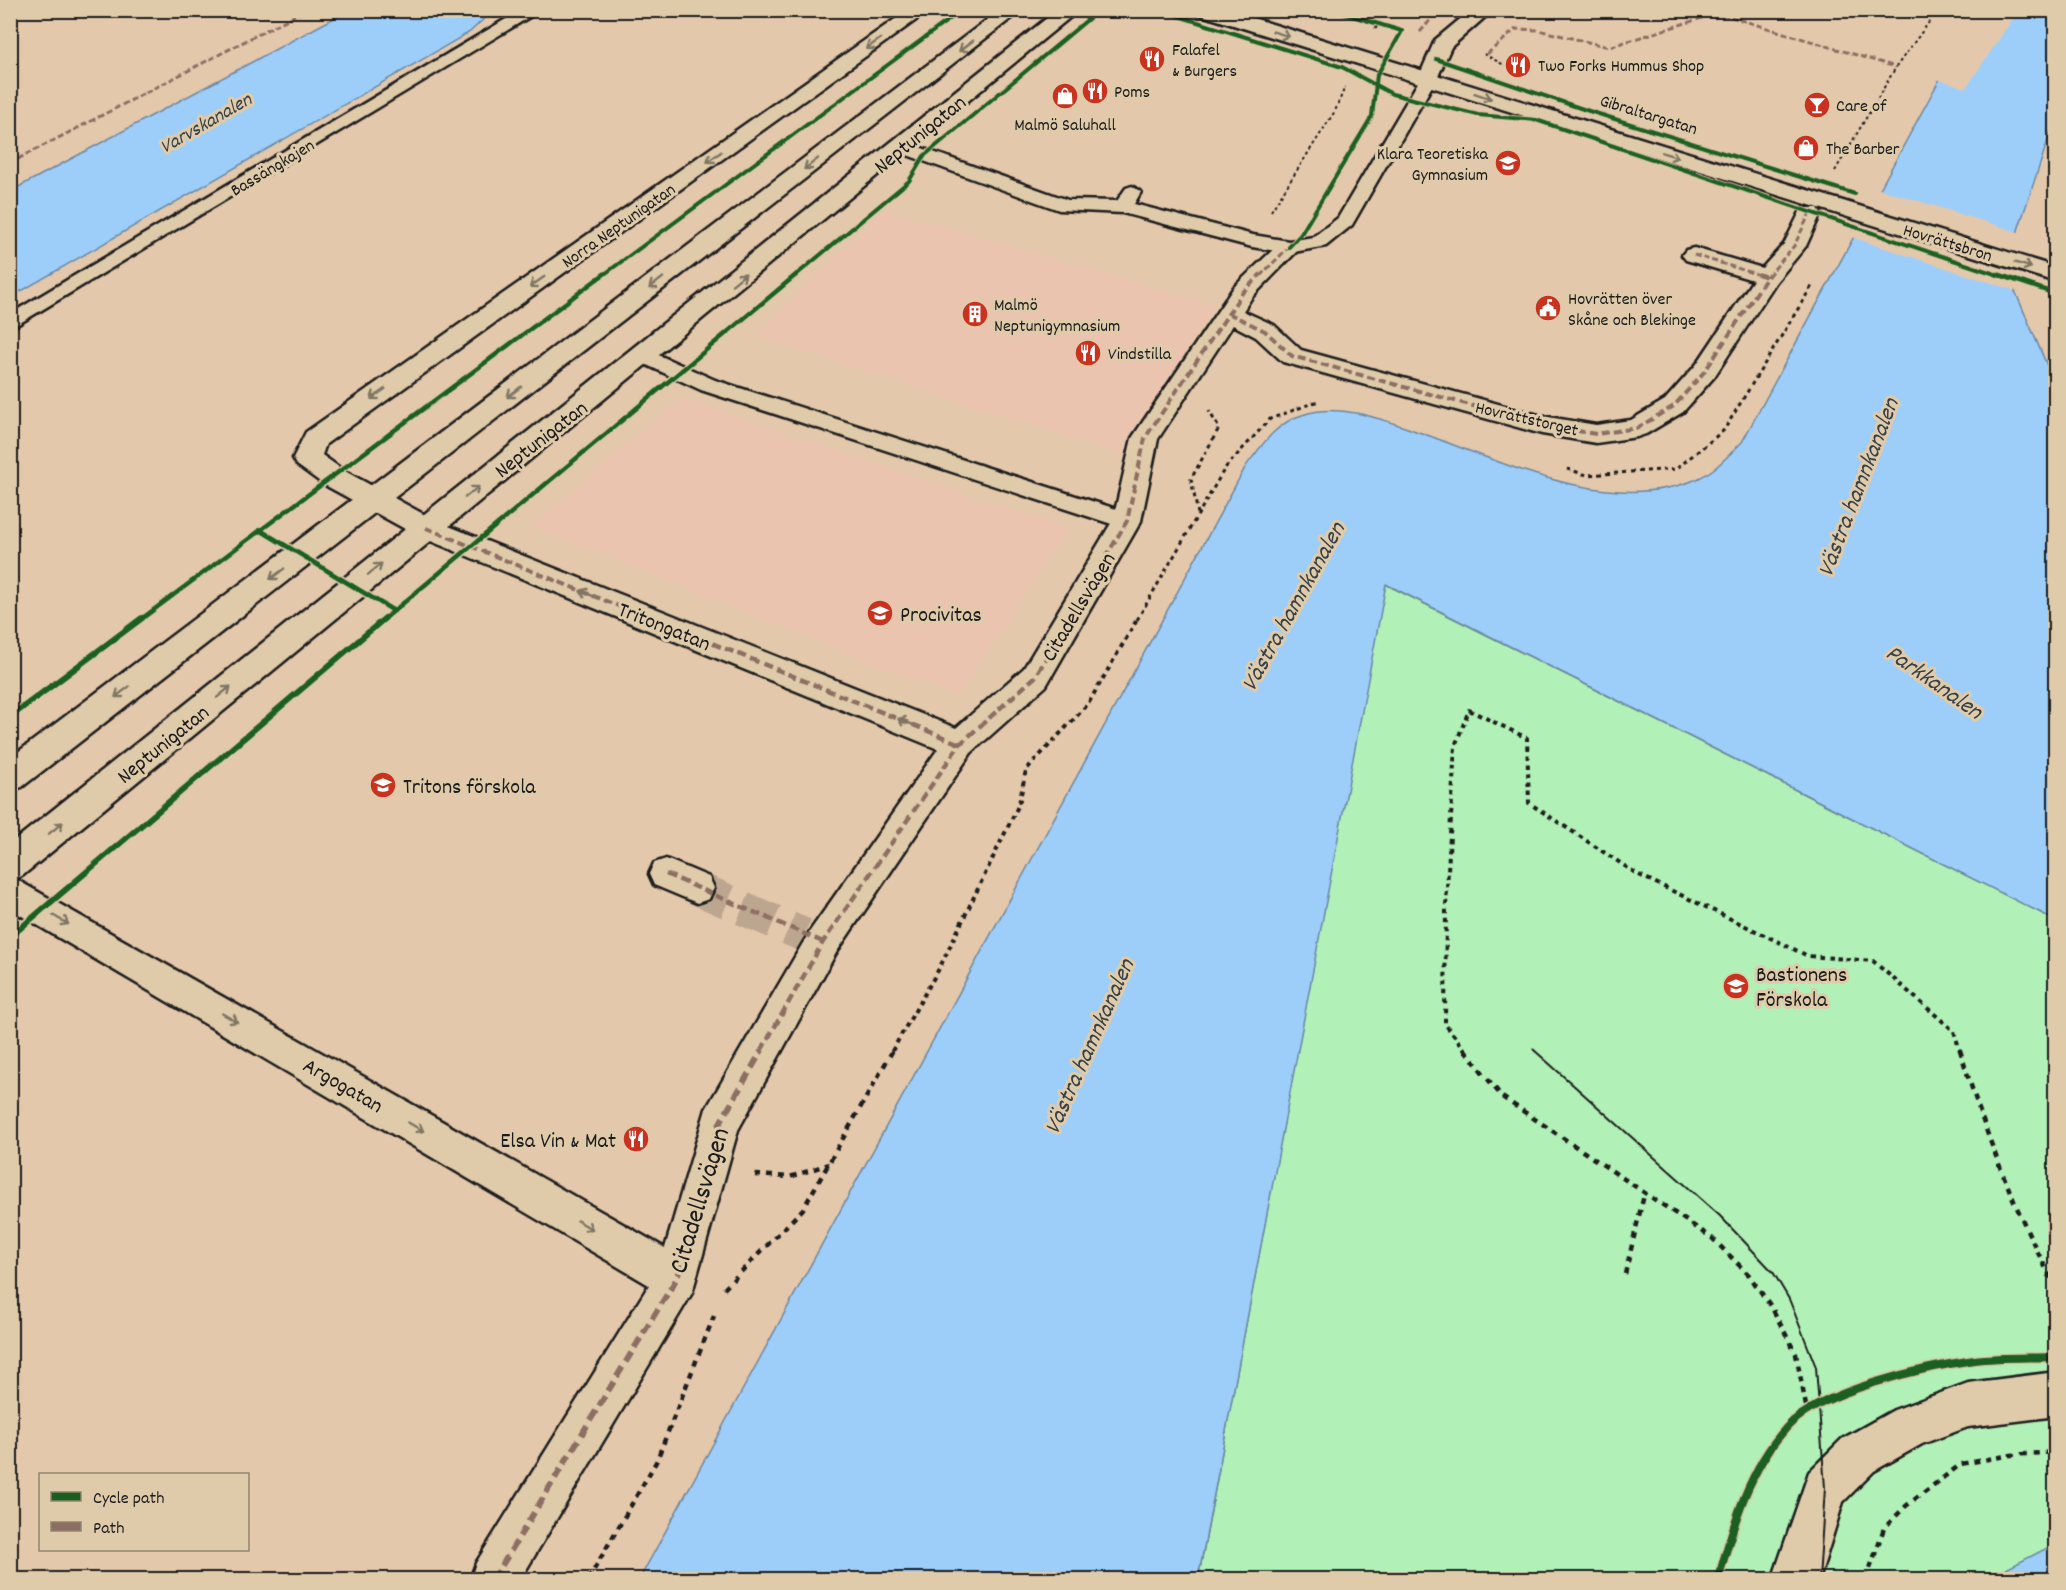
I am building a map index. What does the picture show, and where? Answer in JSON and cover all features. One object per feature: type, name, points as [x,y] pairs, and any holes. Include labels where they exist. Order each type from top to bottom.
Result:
[{"type":"street","name":"Norra Neptunigatan","points":[[315,439],[921,10]]},
{"type":"street","name":"Neptunigatan","points":[[10,777],[1013,10]]},
{"type":"street","name":"Neptunigatan","points":[[10,865],[426,528],[645,356],[1070,10]]},
{"type":"street","name":"Gibraltargatan","points":[[1205,10],[1589,111],[1826,185],[1851,202]]},
{"type":"street","points":[[1432,69],[1442,44],[1484,10]]},
{"type":"street","name":"Gibraltargatan","points":[[1322,24],[1393,47],[1432,69],[1851,202]]},
{"type":"street","name":"Hovrättsbron","points":[[1851,202],[2053,268]]},
{"type":"street","name":"Hovrättstorget","points":[[1228,313],[1265,331],[1292,356],[1542,425],[1596,434],[1637,428],[1674,406],[1705,371],[1767,277],[1794,246],[1810,213]]},
{"type":"street","name":"Citadellsvägen","points":[[493,1580],[676,1278],[720,1123],[814,938],[960,744],[1035,677],[1127,521],[1145,438],[1243,291],[1289,247]]},
{"type":"street","points":[[1694,255],[1767,277]]},
{"type":"street","name":"Tritongatan","points":[[315,439],[307,458],[333,477],[426,528],[960,744]]},
{"type":"street","points":[[666,874],[697,888]]},
{"type":"street","name":"Argogatan","points":[[10,891],[676,1278]]},
{"type":"street","points":[[1795,1580],[1825,1488],[1858,1455],[1910,1426],[1968,1405],[2055,1394]]},
{"type":"lane","name":"Bassängkajen","points":[[10,323],[533,10]]},
{"type":"lane","points":[[902,147],[1066,206],[1128,199],[1252,241],[1289,247],[1319,242],[1345,221],[1432,69]]},
{"type":"lane","points":[[645,356],[708,385],[1127,521]]},
{"type":"path","points":[[1826,185],[1896,67],[1938,10]]},
{"type":"path","points":[[1369,22],[1402,31],[1393,47]]},
{"type":"path","points":[[1477,51],[1510,69]]},
{"type":"path","points":[[1252,241],[1335,111],[1346,82]]},
{"type":"path","points":[[1564,468],[1587,475],[1676,469],[1724,430],[1818,275]]},
{"type":"path","points":[[1188,374],[1219,428],[1191,479],[1198,514]]},
{"type":"path","points":[[721,1298],[725,1287],[803,1209],[940,967],[1019,804],[1026,770],[1088,704],[1225,468],[1270,419],[1321,400]]},
{"type":"path","points":[[1798,1418],[1810,1409],[1796,1354],[1772,1308],[1749,1275],[1712,1238],[1502,1097],[1445,1024],[1446,906],[1455,746],[1469,710],[1527,738],[1529,803],[1637,874],[1808,956],[1873,961],[1954,1031],[1974,1098],[2035,1249],[2055,1287]]},
{"type":"path","points":[[706,1172],[790,1177],[829,1164]]},
{"type":"path","points":[[1625,1274],[1645,1191]]},
{"type":"path","points":[[588,1580],[656,1462],[716,1309]]},
{"type":"path","points":[[1866,1580],[1884,1528],[1906,1506],[1961,1464],[2011,1455],[2055,1452]]},
{"type":"shaded area","name":"Malmö Neptunigymnasium","points":[[884,209],[1215,306],[1122,455],[756,336]]},
{"type":"shaded area","name":"Procivitas","points":[[682,398],[1068,529],[958,697],[531,526]]},
{"type":"green space","points":[[1385,584],[2055,920],[2055,1579],[1198,1580]]},
{"type":"water","name":"Varvskanalen","points":[[349,10],[492,11],[470,32],[11,297],[11,191]]},
{"type":"water","points":[[1987,11],[2055,11],[2055,119],[2018,230],[2015,291],[2055,384],[2055,920],[1386,584],[1198,1579],[639,1580],[1246,466],[1264,443],[1285,423],[1302,415],[1344,411],[1386,421],[1553,480],[1590,488],[1627,491],[1663,489],[1704,476],[1742,442],[1941,77],[1950,79]]},
{"type":"water","points":[[2055,1544],[2055,1579],[1987,1579]]},
{"type":"pier","points":[[1984,10],[2018,11],[1966,88],[1937,79],[1941,74],[1948,76]]},
{"type":"pier","points":[[1877,188],[2021,233],[2019,292],[1851,237]]},
{"type":"tunnel","points":[[697,888],[804,935]]},
{"type":"tram line","points":[[1534,1050],[1720,1216],[1773,1272],[1789,1299],[1816,1367],[1825,1488],[1819,1580]]},
{"type":"marked path","points":[[10,163],[305,10]]},
{"type":"marked path","points":[[1420,32],[1439,10]]},
{"type":"marked path","points":[[1487,54],[1516,29],[1538,30],[1609,47],[1718,13],[1896,67]]},
{"type":"marked path","points":[[1228,313],[1265,331],[1292,356],[1542,425],[1596,434],[1637,428],[1674,406],[1705,371],[1767,277],[1794,246],[1810,213]]},
{"type":"marked path","points":[[493,1580],[677,1278],[720,1123],[823,942],[960,744],[1035,677],[1127,521],[1145,438],[1243,292],[1289,247]]},
{"type":"marked path","points":[[1694,255],[1767,277]]},
{"type":"marked path","points":[[426,528],[960,744]]},
{"type":"marked path","points":[[666,874],[823,942]]},
{"type":"cycle path","points":[[10,717],[475,369],[962,10]]},
{"type":"cycle path","points":[[10,937],[470,546],[909,181],[924,156],[1099,10]]},
{"type":"cycle path","points":[[1159,10],[1342,67],[1392,94],[1478,115],[1536,120],[2056,294]]},
{"type":"cycle path","points":[[1289,247],[1301,234],[1372,116],[1377,75],[1402,31],[1332,10]]},
{"type":"cycle path","points":[[1436,59],[1589,111],[1855,194]]},
{"type":"cycle path","points":[[260,530],[394,611]]},
{"type":"cycle path","points":[[1718,1580],[1739,1506],[1773,1444],[1789,1425],[1819,1403],[1909,1373],[1975,1360],[2056,1357]]},
{"type":"place","name":"Falafel & Burgers","points":[[1152,59]]},
{"type":"place","name":"Two Forks Hummus Shop","points":[[1518,65]]},
{"type":"place","name":"Poms","points":[[1095,91]]},
{"type":"place","name":"Malmö Saluhall","points":[[1065,96]]},
{"type":"place","name":"Care of","points":[[1817,105]]},
{"type":"place","name":"The Barber","points":[[1806,148]]},
{"type":"place","name":"Klara Teoretiska Gymnasium","points":[[1508,163]]},
{"type":"place","name":"Hovrätten över Skåne och Blekinge","points":[[1548,308]]},
{"type":"place","name":"Malmö Neptunigymnasium","points":[[975,314]]},
{"type":"place","name":"Vindstilla","points":[[1088,353]]},
{"type":"place","name":"Procivitas","points":[[880,613]]},
{"type":"place","name":"Tritons förskola","points":[[383,785]]},
{"type":"place","name":"Bastionens Förskola","points":[[1736,986]]},
{"type":"place","name":"Elsa Vin & Mat","points":[[636,1139]]},
{"type":"water label","name":"Västra hamnkanalen","points":[[1857,487]]},
{"type":"water label","name":"Västra hamnkanalen","points":[[1292,606]]},
{"type":"water label","name":"Parkkanalen","points":[[1935,681]]},
{"type":"water label","name":"Västra hamnkanalen","points":[[1088,1046]]}]
